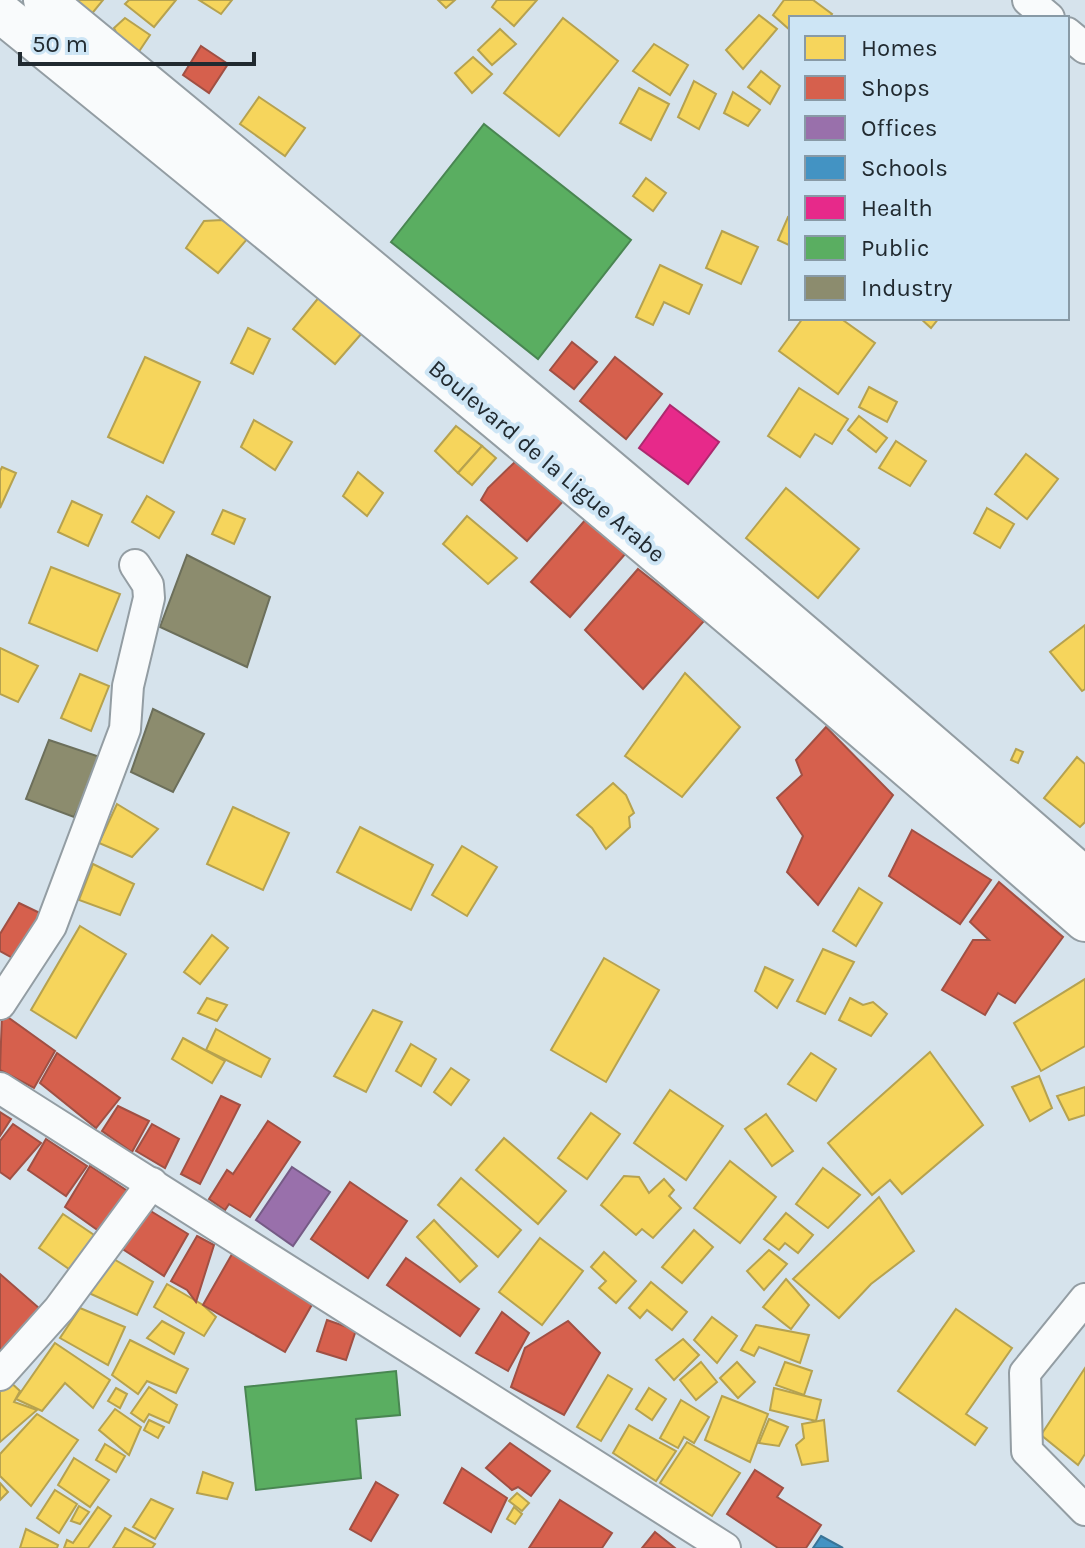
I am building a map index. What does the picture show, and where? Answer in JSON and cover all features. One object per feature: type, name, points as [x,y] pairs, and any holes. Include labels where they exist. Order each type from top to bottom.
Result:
[{"type":"main road","name":"Boulevard de la Ligue Arabe","points":[[44,0],[402,317],[832,678],[1085,878]]},
{"type":"main road","name":"Boulevard de la Ligue Arabe","points":[[0,12],[402,317]]},
{"type":"main road","name":"Boulevard de la Ligue Arabe","points":[[832,678],[1085,921]]},
{"type":"street","points":[[1028,0],[1047,16]]},
{"type":"street","points":[[1069,35],[1085,48]]},
{"type":"street","points":[[0,1004],[51,926],[125,729],[128,686],[149,598],[148,585],[135,565]]},
{"type":"street","points":[[0,1088],[512,1416],[725,1548]]},
{"type":"street","points":[[0,1375],[59,1309],[152,1183]]},
{"type":"street","points":[[1085,1299],[1025,1373],[1027,1451],[1085,1510]]},
{"type":"building: Homes","points":[[76,0],[103,0],[90,16]]},
{"type":"building: Homes","points":[[129,0],[176,0],[154,27],[125,4]]},
{"type":"building: Homes","points":[[199,0],[232,0],[221,14]]},
{"type":"building: Homes","points":[[438,0],[455,0],[446,8]]},
{"type":"building: Homes","points":[[497,0],[537,0],[514,26],[492,7]]},
{"type":"building: Homes","points":[[784,0],[813,0],[832,14],[789,16],[789,29],[773,15]]},
{"type":"building: Homes","points":[[759,15],[777,29],[743,69],[726,50]]},
{"type":"building: Homes","points":[[125,18],[150,35],[136,56],[119,39],[114,28]]},
{"type":"building: Homes","points":[[563,18],[618,61],[559,136],[504,93]]},
{"type":"building: Homes","points":[[500,29],[516,44],[492,65],[478,50]]},
{"type":"building: Homes","points":[[654,44],[688,65],[670,95],[633,71]]},
{"type":"building: Homes","points":[[473,57],[492,74],[472,93],[455,73]]},
{"type":"building: Homes","points":[[761,71],[780,86],[770,104],[748,87]]},
{"type":"building: Homes","points":[[694,81],[716,94],[699,129],[678,117]]},
{"type":"building: Homes","points":[[639,88],[669,104],[651,140],[620,123]]},
{"type":"building: Homes","points":[[733,92],[760,110],[748,126],[724,113]]},
{"type":"building: Homes","points":[[259,97],[305,128],[285,156],[240,124]]},
{"type":"building: Homes","points":[[646,178],[666,193],[653,211],[633,196]]},
{"type":"building: Homes","points":[[788,217],[789,217],[789,245],[778,240]]},
{"type":"building: Homes","points":[[222,220],[248,238],[218,273],[186,248],[204,221]]},
{"type":"building: Homes","points":[[722,231],[758,247],[741,284],[706,268]]},
{"type":"building: Homes","points":[[660,265],[702,285],[689,314],[664,302],[653,325],[636,317]]},
{"type":"building: Homes","points":[[320,296],[362,333],[335,364],[293,329]]},
{"type":"building: Homes","points":[[802,320],[843,320],[875,343],[838,394],[779,351]]},
{"type":"building: Homes","points":[[922,320],[937,320],[931,328]]},
{"type":"building: Homes","points":[[248,328],[270,339],[253,374],[231,363]]},
{"type":"building: Homes","points":[[145,357],[200,382],[163,463],[108,437]]},
{"type":"building: Homes","points":[[869,387],[897,402],[887,422],[859,407]]},
{"type":"building: Homes","points":[[799,388],[848,419],[832,444],[815,434],[800,457],[768,436]]},
{"type":"building: Homes","points":[[859,416],[887,438],[876,452],[848,430]]},
{"type":"building: Homes","points":[[254,420],[292,442],[275,470],[241,447]]},
{"type":"building: Homes","points":[[456,426],[482,446],[458,473],[435,451]]},
{"type":"building: Homes","points":[[896,441],[926,461],[910,486],[879,468]]},
{"type":"building: Homes","points":[[482,446],[496,458],[472,485],[458,473]]},
{"type":"building: Homes","points":[[1026,454],[1058,479],[1027,519],[995,494]]},
{"type":"building: Homes","points":[[2,467],[16,473],[0,508],[0,471]]},
{"type":"building: Homes","points":[[358,472],[383,493],[367,516],[343,496]]},
{"type":"building: Homes","points":[[786,488],[859,549],[818,598],[746,538]]},
{"type":"building: Homes","points":[[147,496],[174,512],[159,538],[132,522]]},
{"type":"building: Homes","points":[[72,501],[102,515],[88,546],[58,532]]},
{"type":"building: Homes","points":[[987,508],[1014,524],[1000,548],[974,533]]},
{"type":"building: Homes","points":[[223,510],[245,519],[234,544],[212,534]]},
{"type":"building: Homes","points":[[467,516],[517,558],[488,584],[443,544]]},
{"type":"building: Homes","points":[[51,567],[120,594],[97,651],[29,623]]},
{"type":"building: Homes","points":[[1085,625],[1085,689],[1082,691],[1050,652]]},
{"type":"building: Homes","points":[[0,648],[38,666],[18,702],[0,694]]},
{"type":"building: Homes","points":[[685,673],[740,727],[682,797],[625,756]]},
{"type":"building: Homes","points":[[80,674],[109,686],[91,731],[61,718]]},
{"type":"building: Homes","points":[[1016,749],[1023,752],[1018,763],[1011,760]]},
{"type":"building: Homes","points":[[1077,757],[1085,764],[1085,822],[1080,827],[1044,798]]},
{"type":"building: Homes","points":[[613,783],[626,795],[634,813],[629,817],[630,827],[606,849],[592,828],[577,815]]},
{"type":"building: Homes","points":[[117,804],[158,829],[132,857],[99,843]]},
{"type":"building: Homes","points":[[233,807],[289,833],[263,890],[207,864]]},
{"type":"building: Homes","points":[[360,827],[433,865],[411,910],[337,872]]},
{"type":"building: Homes","points":[[462,846],[497,867],[467,916],[432,895]]},
{"type":"building: Homes","points":[[93,864],[134,884],[120,915],[79,900]]},
{"type":"building: Homes","points":[[859,888],[882,903],[856,946],[833,931]]},
{"type":"building: Homes","points":[[80,926],[126,954],[76,1038],[31,1010]]},
{"type":"building: Homes","points":[[212,935],[228,948],[200,984],[184,972]]},
{"type":"building: Homes","points":[[823,949],[854,962],[825,1014],[797,1001]]},
{"type":"building: Homes","points":[[604,958],[659,990],[606,1082],[551,1050]]},
{"type":"building: Homes","points":[[765,967],[793,980],[777,1008],[755,991]]},
{"type":"building: Homes","points":[[1085,979],[1085,1046],[1041,1071],[1014,1023]]},
{"type":"building: Homes","points":[[207,998],[227,1005],[217,1021],[198,1013]]},
{"type":"building: Homes","points":[[850,998],[863,1005],[873,1002],[887,1014],[871,1036],[839,1020]]},
{"type":"building: Homes","points":[[373,1010],[402,1022],[366,1092],[334,1076]]},
{"type":"building: Homes","points":[[216,1029],[270,1059],[261,1077],[206,1050]]},
{"type":"building: Homes","points":[[183,1038],[225,1061],[212,1083],[172,1059]]},
{"type":"building: Homes","points":[[411,1044],[436,1059],[421,1086],[396,1071]]},
{"type":"building: Homes","points":[[930,1052],[983,1125],[902,1194],[890,1180],[872,1195],[828,1143]]},
{"type":"building: Homes","points":[[811,1053],[836,1069],[816,1101],[788,1084]]},
{"type":"building: Homes","points":[[451,1068],[469,1080],[451,1105],[434,1092]]},
{"type":"building: Homes","points":[[1039,1076],[1052,1108],[1030,1121],[1012,1087]]},
{"type":"building: Homes","points":[[1085,1087],[1085,1115],[1069,1120],[1057,1096]]},
{"type":"building: Homes","points":[[670,1090],[723,1126],[686,1180],[634,1143]]},
{"type":"building: Homes","points":[[591,1113],[620,1134],[587,1179],[558,1158]]},
{"type":"building: Homes","points":[[766,1114],[793,1151],[772,1166],[745,1129]]},
{"type":"building: Homes","points":[[504,1138],[566,1191],[538,1224],[476,1170]]},
{"type":"building: Homes","points":[[730,1161],[776,1197],[740,1243],[694,1208]]},
{"type":"building: Homes","points":[[823,1168],[860,1195],[828,1228],[796,1204]]},
{"type":"building: Homes","points":[[624,1176],[639,1177],[649,1193],[664,1179],[674,1190],[669,1196],[681,1208],[653,1238],[642,1229],[636,1235],[601,1205]]},
{"type":"building: Homes","points":[[461,1178],[521,1230],[498,1257],[438,1205]]},
{"type":"building: Homes","points":[[879,1197],[914,1251],[871,1284],[839,1318],[793,1279]]},
{"type":"building: Homes","points":[[786,1213],[813,1235],[798,1253],[785,1243],[779,1250],[764,1239]]},
{"type":"building: Homes","points":[[63,1214],[103,1241],[76,1274],[39,1248]]},
{"type":"building: Homes","points":[[434,1220],[477,1266],[460,1282],[417,1237]]},
{"type":"building: Homes","points":[[694,1230],[713,1247],[682,1283],[662,1267]]},
{"type":"building: Homes","points":[[540,1238],[583,1271],[542,1325],[499,1292]]},
{"type":"building: Homes","points":[[769,1250],[787,1264],[764,1290],[747,1271]]},
{"type":"building: Homes","points":[[604,1252],[636,1281],[616,1303],[599,1288],[606,1281],[591,1267]]},
{"type":"building: Homes","points":[[105,1254],[153,1282],[137,1315],[78,1288]]},
{"type":"building: Homes","points":[[786,1279],[809,1305],[791,1329],[763,1307]]},
{"type":"building: Homes","points":[[651,1282],[687,1312],[672,1330],[647,1310],[640,1318],[629,1308]]},
{"type":"building: Homes","points":[[167,1284],[203,1305],[216,1317],[204,1336],[154,1307]]},
{"type":"building: Homes","points":[[80,1308],[125,1327],[108,1365],[60,1338]]},
{"type":"building: Homes","points":[[956,1309],[1012,1348],[966,1414],[987,1428],[975,1445],[898,1391]]},
{"type":"building: Homes","points":[[712,1317],[737,1336],[717,1363],[694,1340]]},
{"type":"building: Homes","points":[[162,1321],[184,1333],[174,1354],[147,1338]]},
{"type":"building: Homes","points":[[756,1325],[809,1335],[800,1363],[759,1347],[754,1356],[741,1350]]},
{"type":"building: Homes","points":[[683,1339],[699,1355],[674,1380],[656,1360]]},
{"type":"building: Homes","points":[[130,1340],[188,1369],[176,1393],[147,1381],[138,1394],[112,1375]]},
{"type":"building: Homes","points":[[55,1343],[110,1380],[93,1408],[65,1383],[42,1411],[16,1399]]},
{"type":"building: Homes","points":[[701,1362],[717,1382],[696,1400],[680,1380]]},
{"type":"building: Homes","points":[[737,1362],[755,1382],[738,1398],[720,1378]]},
{"type":"building: Homes","points":[[785,1362],[812,1371],[804,1395],[776,1385]]},
{"type":"building: Homes","points":[[1085,1368],[1085,1454],[1078,1465],[1041,1435]]},
{"type":"building: Homes","points":[[608,1375],[632,1389],[601,1441],[577,1427]]},
{"type":"building: Homes","points":[[7,1379],[20,1391],[14,1402],[37,1410],[0,1442],[0,1387]]},
{"type":"building: Homes","points":[[149,1387],[177,1405],[169,1423],[149,1414],[144,1422],[131,1413]]},
{"type":"building: Homes","points":[[116,1388],[127,1394],[120,1408],[108,1401]]},
{"type":"building: Homes","points":[[649,1388],[666,1399],[652,1420],[636,1409]]},
{"type":"building: Homes","points":[[774,1388],[821,1400],[816,1421],[770,1410]]},
{"type":"building: Homes","points":[[722,1396],[768,1414],[750,1462],[705,1440]]},
{"type":"building: Homes","points":[[681,1400],[709,1417],[694,1443],[684,1437],[678,1448],[660,1438]]},
{"type":"building: Homes","points":[[115,1409],[141,1427],[129,1455],[99,1430]]},
{"type":"building: Homes","points":[[37,1414],[78,1440],[31,1506],[0,1476],[0,1454]]},
{"type":"building: Homes","points":[[769,1419],[788,1427],[779,1446],[759,1443]]},
{"type":"building: Homes","points":[[149,1420],[164,1427],[158,1438],[144,1430]]},
{"type":"building: Homes","points":[[824,1420],[828,1461],[802,1465],[796,1445],[804,1438],[802,1424]]},
{"type":"building: Homes","points":[[629,1425],[676,1451],[656,1481],[613,1453]]},
{"type":"building: Homes","points":[[687,1442],[740,1473],[712,1516],[660,1483]]},
{"type":"building: Homes","points":[[105,1444],[125,1456],[116,1472],[96,1460]]},
{"type":"building: Homes","points":[[74,1458],[109,1480],[90,1507],[58,1485]]},
{"type":"building: Homes","points":[[203,1472],[233,1483],[227,1499],[197,1493]]},
{"type":"building: Homes","points":[[0,1483],[8,1492],[0,1500]]},
{"type":"building: Homes","points":[[55,1490],[77,1504],[59,1533],[37,1518]]},
{"type":"building: Homes","points":[[517,1493],[529,1503],[522,1511],[509,1501]]},
{"type":"building: Homes","points":[[151,1499],[173,1509],[155,1539],[133,1527]]},
{"type":"building: Homes","points":[[79,1506],[89,1512],[80,1524],[71,1521]]},
{"type":"building: Homes","points":[[98,1507],[111,1516],[88,1548],[64,1548],[67,1540],[73,1543]]},
{"type":"building: Homes","points":[[514,1507],[522,1514],[515,1524],[507,1519]]},
{"type":"building: Homes","points":[[125,1528],[155,1544],[152,1548],[113,1548]]},
{"type":"building: Homes","points":[[26,1529],[58,1545],[57,1548],[20,1548]]},
{"type":"building: Shops","points":[[201,46],[228,64],[209,93],[183,75]]},
{"type":"building: Shops","points":[[572,342],[597,362],[574,389],[550,370]]},
{"type":"building: Shops","points":[[615,357],[662,394],[626,439],[580,401]]},
{"type":"building: Shops","points":[[519,458],[565,499],[527,541],[481,500],[488,488]]},
{"type":"building: Shops","points":[[587,518],[626,553],[570,617],[531,582]]},
{"type":"building: Shops","points":[[638,569],[704,621],[643,689],[585,630]]},
{"type":"building: Shops","points":[[826,727],[893,795],[818,905],[787,872],[803,836],[777,798],[802,775],[796,760]]},
{"type":"building: Shops","points":[[912,830],[991,880],[960,924],[889,876]]},
{"type":"building: Shops","points":[[999,882],[1063,937],[1015,1003],[998,993],[985,1015],[942,990],[973,940],[989,940],[970,922]]},
{"type":"building: Shops","points":[[19,903],[44,915],[18,961],[0,951],[0,934]]},
{"type":"building: Shops","points":[[2,1013],[55,1051],[34,1088],[0,1070]]},
{"type":"building: Shops","points":[[57,1053],[120,1098],[96,1128],[40,1083]]},
{"type":"building: Shops","points":[[221,1096],[240,1105],[200,1184],[181,1174]]},
{"type":"building: Shops","points":[[118,1106],[149,1121],[132,1152],[102,1131]]},
{"type":"building: Shops","points":[[0,1112],[11,1119],[0,1136]]},
{"type":"building: Shops","points":[[268,1121],[300,1142],[250,1217],[229,1204],[225,1210],[209,1199],[227,1170],[233,1174]]},
{"type":"building: Shops","points":[[13,1124],[41,1143],[10,1179],[0,1172],[0,1141]]},
{"type":"building: Shops","points":[[152,1124],[179,1139],[165,1168],[136,1151]]},
{"type":"building: Shops","points":[[46,1139],[87,1166],[66,1196],[28,1170]]},
{"type":"building: Shops","points":[[90,1166],[135,1196],[106,1236],[65,1207]]},
{"type":"building: Shops","points":[[350,1182],[407,1221],[368,1278],[311,1239]]},
{"type":"building: Shops","points":[[149,1210],[188,1234],[164,1276],[121,1248]]},
{"type":"building: Shops","points":[[197,1236],[214,1245],[196,1302],[187,1290],[171,1281]]},
{"type":"building: Shops","points":[[232,1254],[314,1301],[285,1352],[203,1305]]},
{"type":"building: Shops","points":[[406,1258],[479,1309],[460,1336],[387,1285]]},
{"type":"building: Shops","points":[[0,1274],[47,1315],[10,1359],[0,1350]]},
{"type":"building: Shops","points":[[502,1312],[529,1333],[508,1371],[476,1353]]},
{"type":"building: Shops","points":[[327,1320],[356,1330],[346,1360],[317,1351]]},
{"type":"building: Shops","points":[[568,1321],[600,1353],[564,1415],[511,1387],[525,1348]]},
{"type":"building: Shops","points":[[510,1443],[550,1471],[531,1496],[518,1487],[512,1490],[486,1468]]},
{"type":"building: Shops","points":[[462,1468],[507,1498],[491,1532],[444,1503]]},
{"type":"building: Shops","points":[[755,1470],[783,1488],[777,1497],[821,1525],[806,1548],[778,1548],[727,1514]]},
{"type":"building: Shops","points":[[376,1482],[398,1495],[371,1541],[350,1529]]},
{"type":"building: Shops","points":[[560,1500],[612,1533],[602,1548],[529,1548]]},
{"type":"building: Shops","points":[[655,1532],[675,1548],[642,1548]]},
{"type":"building: Offices","points":[[292,1167],[330,1192],[293,1246],[256,1220]]},
{"type":"building: Schools","points":[[821,1536],[843,1548],[813,1548]]},
{"type":"building: Health","points":[[670,405],[719,442],[688,484],[639,448]]},
{"type":"building: Public","points":[[484,124],[631,240],[538,359],[391,242]]},
{"type":"building: Public","points":[[396,1371],[400,1415],[356,1419],[361,1478],[256,1490],[245,1387]]},
{"type":"building: Industry","points":[[187,555],[270,597],[247,667],[160,627]]},
{"type":"building: Industry","points":[[153,709],[204,734],[173,792],[131,772]]},
{"type":"building: Industry","points":[[49,740],[103,758],[74,817],[26,799]]}]
